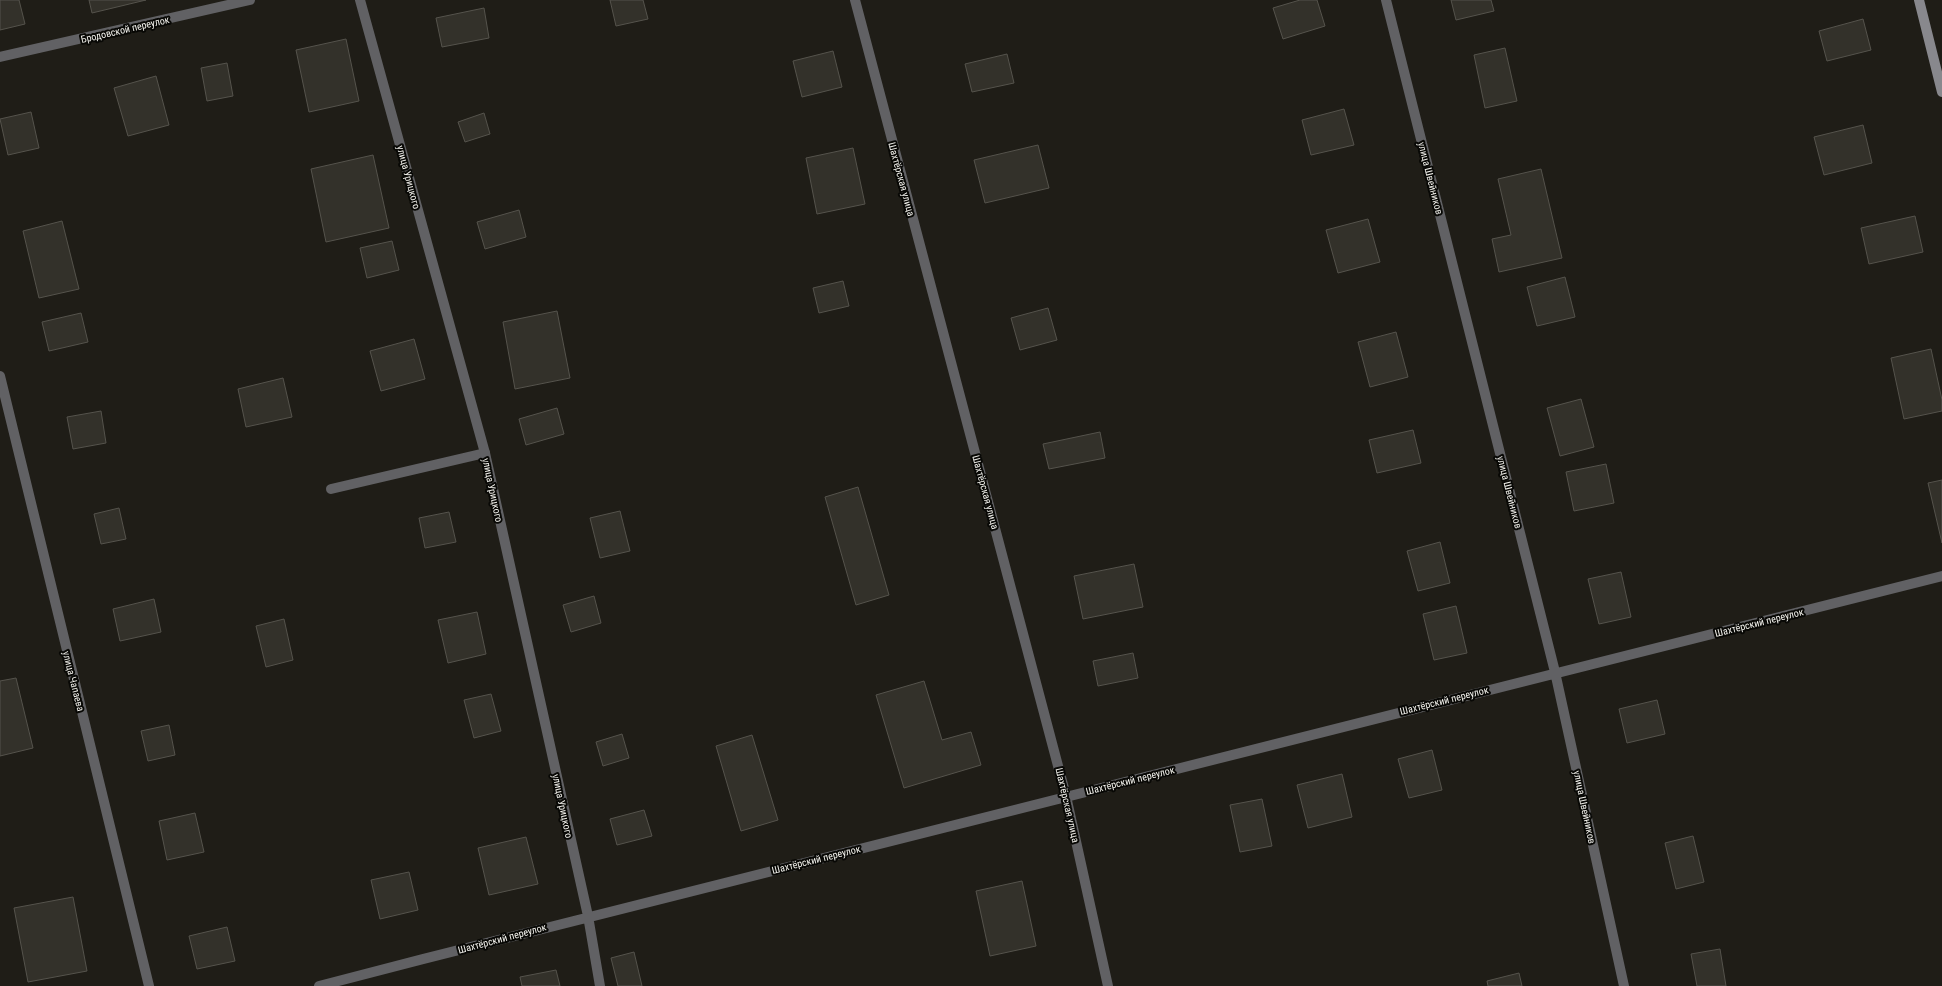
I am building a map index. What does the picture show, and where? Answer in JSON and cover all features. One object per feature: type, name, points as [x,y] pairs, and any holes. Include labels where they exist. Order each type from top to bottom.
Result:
[{"type":"street","name":"Бродовской переулок","points":[[0,57],[250,0]]},
{"type":"street","name":"улица Урицкого","points":[[360,0],[485,453],[588,916],[600,986]]},
{"type":"street","name":"Шахтёрская улица","points":[[855,0],[1066,796],[1108,986]]},
{"type":"street","name":"улица Швейников","points":[[1386,0],[1555,672],[1624,986]]},
{"type":"street","points":[[1919,0],[1942,92]]},
{"type":"street","name":"улица Чапаева","points":[[0,376],[149,986]]},
{"type":"street","points":[[331,489],[485,453]]},
{"type":"street","name":"Шахтёрский переулок","points":[[319,986],[588,916],[1942,576]]},
{"type":"building","points":[[0,0],[19,0],[25,24],[0,30]]},
{"type":"building","points":[[89,0],[146,0],[92,13]]},
{"type":"building","points":[[610,0],[643,0],[648,19],[616,26]]},
{"type":"building","points":[[1300,0],[1317,0],[1325,26],[1283,39],[1273,8]]},
{"type":"building","points":[[1451,0],[1491,0],[1494,11],[1456,20]]},
{"type":"building","points":[[484,8],[489,38],[442,47],[436,18]]},
{"type":"building","points":[[1863,19],[1871,50],[1827,61],[1819,31]]},
{"type":"building","points":[[346,39],[359,101],[309,112],[296,50]]},
{"type":"building","points":[[1505,48],[1517,101],[1485,108],[1474,55]]},
{"type":"building","points":[[833,51],[842,87],[802,97],[793,61]]},
{"type":"building","points":[[1007,54],[1014,83],[972,92],[965,64]]},
{"type":"building","points":[[227,63],[233,96],[207,101],[201,68]]},
{"type":"building","points":[[156,76],[169,125],[128,136],[114,88]]},
{"type":"building","points":[[1344,109],[1354,145],[1311,155],[1302,120]]},
{"type":"building","points":[[31,112],[39,148],[8,155],[0,119]]},
{"type":"building","points":[[484,113],[490,134],[465,142],[458,122]]},
{"type":"building","points":[[1863,125],[1872,163],[1824,175],[1814,137]]},
{"type":"building","points":[[1038,145],[1049,188],[985,203],[974,160]]},
{"type":"building","points":[[853,148],[865,204],[817,214],[806,158]]},
{"type":"building","points":[[373,155],[389,228],[326,242],[311,169]]},
{"type":"building","points":[[1541,169],[1562,258],[1499,272],[1492,239],[1511,235],[1498,179]]},
{"type":"building","points":[[519,210],[526,237],[485,249],[477,222]]},
{"type":"building","points":[[1915,216],[1923,252],[1869,264],[1861,228]]},
{"type":"building","points":[[1368,219],[1380,262],[1338,273],[1326,230]]},
{"type":"building","points":[[62,221],[79,289],[39,298],[23,231]]},
{"type":"building","points":[[392,241],[399,270],[367,278],[360,248]]},
{"type":"building","points":[[1565,277],[1575,317],[1537,326],[1527,287]]},
{"type":"building","points":[[843,281],[849,306],[819,313],[813,288]]},
{"type":"building","points":[[1048,308],[1057,340],[1020,350],[1011,318]]},
{"type":"building","points":[[557,311],[570,378],[515,389],[503,322]]},
{"type":"building","points":[[81,313],[88,342],[49,351],[42,322]]},
{"type":"building","points":[[1396,332],[1408,377],[1370,387],[1358,342]]},
{"type":"building","points":[[414,339],[425,379],[381,391],[370,351]]},
{"type":"building","points":[[1931,349],[1942,400],[1942,411],[1904,419],[1891,358]]},
{"type":"building","points":[[283,378],[292,417],[246,427],[238,389]]},
{"type":"building","points":[[1581,399],[1594,447],[1560,456],[1547,408]]},
{"type":"building","points":[[557,408],[564,434],[526,445],[519,419]]},
{"type":"building","points":[[101,411],[106,443],[73,449],[67,417]]},
{"type":"building","points":[[1413,430],[1421,463],[1377,473],[1369,440]]},
{"type":"building","points":[[1100,432],[1105,458],[1049,469],[1043,444]]},
{"type":"building","points":[[1606,464],[1614,503],[1574,511],[1566,472]]},
{"type":"building","points":[[1942,480],[1942,543],[1928,483]]},
{"type":"building","points":[[858,487],[889,595],[856,605],[825,497]]},
{"type":"building","points":[[119,508],[126,539],[101,544],[94,514]]},
{"type":"building","points":[[620,511],[630,551],[600,558],[590,518]]},
{"type":"building","points":[[449,512],[456,542],[425,548],[419,518]]},
{"type":"building","points":[[1440,542],[1450,583],[1418,591],[1407,551]]},
{"type":"building","points":[[1134,564],[1143,607],[1083,619],[1074,576]]},
{"type":"building","points":[[1621,572],[1631,617],[1599,624],[1588,579]]},
{"type":"building","points":[[594,596],[601,623],[571,632],[563,605]]},
{"type":"building","points":[[154,599],[161,632],[120,641],[113,609]]},
{"type":"building","points":[[1456,606],[1467,653],[1434,660],[1423,614]]},
{"type":"building","points":[[477,612],[486,654],[448,663],[438,620]]},
{"type":"building","points":[[284,619],[293,660],[266,667],[256,626]]},
{"type":"building","points":[[1133,653],[1138,678],[1098,686],[1093,661]]},
{"type":"building","points":[[16,678],[33,748],[0,756],[0,681]]},
{"type":"building","points":[[924,681],[942,740],[971,732],[981,765],[904,788],[876,695]]},
{"type":"building","points":[[491,694],[501,731],[474,738],[464,700]]},
{"type":"building","points":[[1657,700],[1665,734],[1627,743],[1619,709]]},
{"type":"building","points":[[169,725],[175,755],[148,761],[141,731]]},
{"type":"building","points":[[622,734],[629,758],[603,766],[596,742]]},
{"type":"building","points":[[752,735],[778,820],[741,831],[716,746]]},
{"type":"building","points":[[1432,750],[1442,790],[1409,798],[1398,759]]},
{"type":"building","points":[[1342,774],[1352,817],[1308,828],[1297,785]]},
{"type":"building","points":[[1262,799],[1272,846],[1240,852],[1230,805]]},
{"type":"building","points":[[644,810],[652,836],[617,845],[610,819]]},
{"type":"building","points":[[195,813],[204,852],[167,860],[159,821]]},
{"type":"building","points":[[1693,836],[1704,882],[1676,889],[1665,843]]},
{"type":"building","points":[[526,837],[538,884],[489,895],[478,848]]},
{"type":"building","points":[[409,872],[418,910],[380,919],[371,880]]},
{"type":"building","points":[[1022,881],[1036,946],[990,956],[976,891]]},
{"type":"building","points":[[73,897],[87,971],[28,982],[14,908]]},
{"type":"building","points":[[227,927],[235,961],[197,969],[189,936]]},
{"type":"building","points":[[1720,949],[1726,986],[1697,986],[1691,954]]},
{"type":"building","points":[[634,952],[642,986],[618,986],[611,958]]},
{"type":"building","points":[[556,970],[560,986],[522,986],[520,977]]},
{"type":"building","points":[[1519,973],[1522,986],[1488,986],[1487,981]]}]
